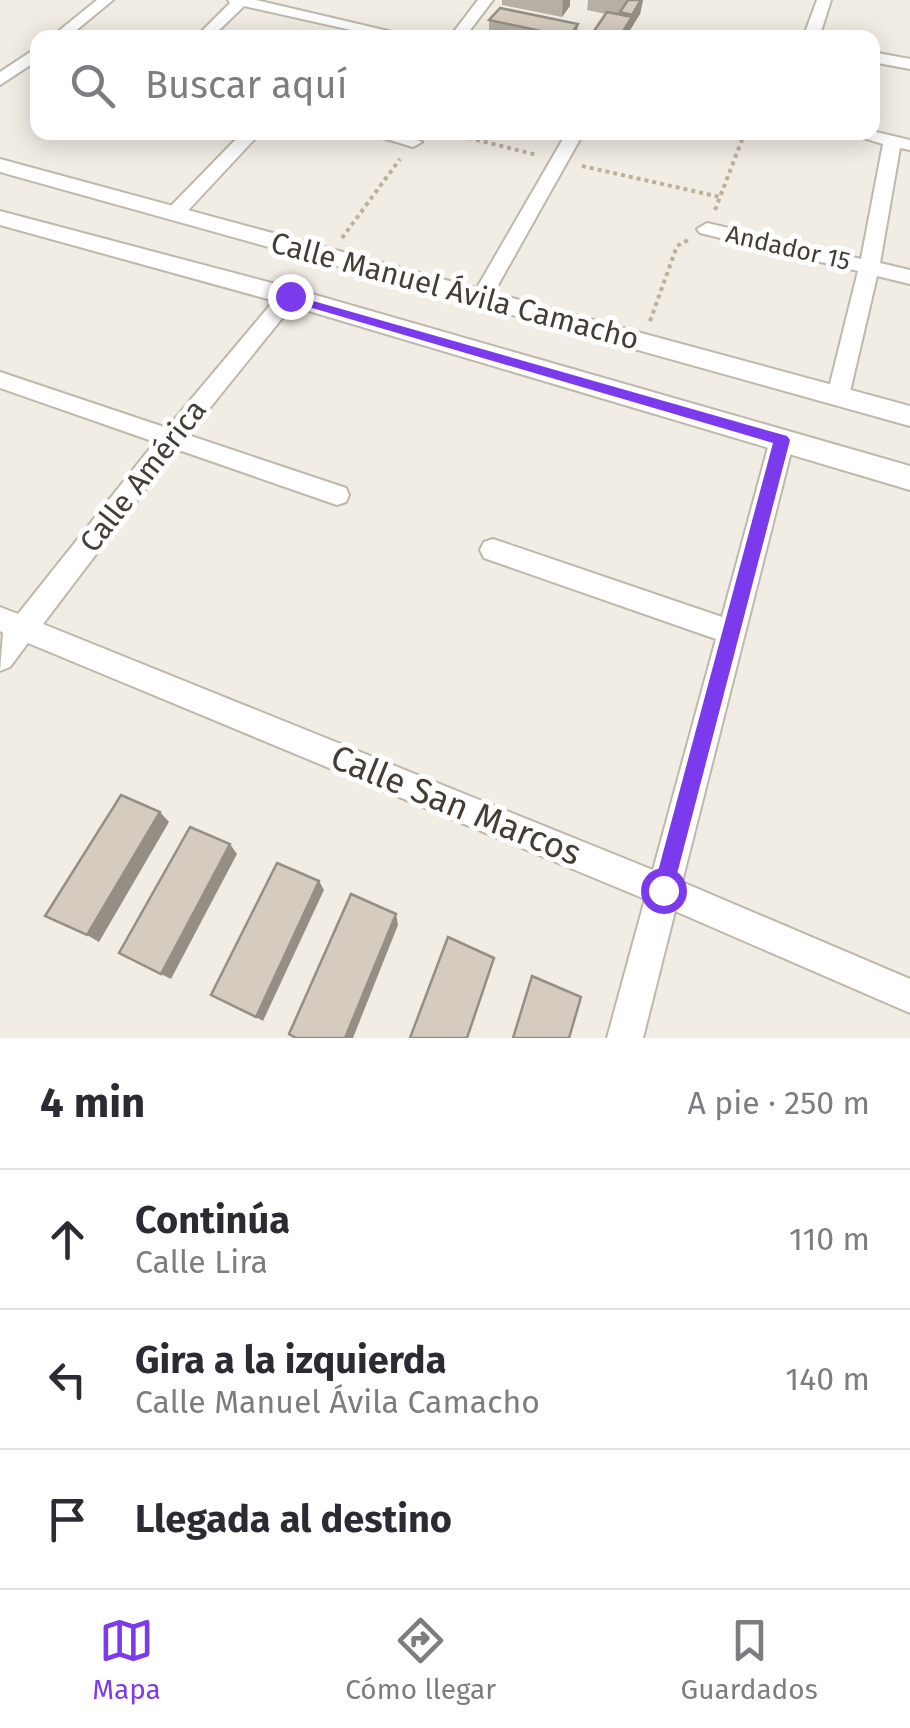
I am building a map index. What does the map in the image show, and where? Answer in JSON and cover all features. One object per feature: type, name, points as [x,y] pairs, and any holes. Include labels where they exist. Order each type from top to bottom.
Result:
[{"type":"street","points":[[67,30],[106,0]]},
{"type":"street","points":[[462,30],[486,0]]},
{"type":"street","points":[[814,30],[824,0]]},
{"type":"street","points":[[210,30],[238,1],[345,30]]},
{"type":"street","points":[[0,80],[30,58]]},
{"type":"street","points":[[880,58],[910,64]]},
{"type":"street","points":[[174,214],[245,140]]},
{"type":"street","points":[[405,140],[413,142]]},
{"type":"street","points":[[481,298],[572,140]]},
{"type":"street","points":[[838,396],[901,143]]},
{"type":"street","name":"Calle Manuel Ávila Camacho","points":[[0,165],[910,416]]},
{"type":"street","name":"Calle Manuel Ávila Camacho","points":[[2,221],[290,296],[910,478]]},
{"type":"street","name":"Andador 15","points":[[708,229],[910,277]]},
{"type":"street","name":"Calle América","points":[[0,658],[12,624],[290,296]]},
{"type":"street","points":[[0,380],[337,495]]},
{"type":"street","points":[[625,1038],[782,440]]},
{"type":"street","points":[[493,550],[731,632]]},
{"type":"street","name":"Calle San Marcos","points":[[12,624],[663,890],[910,996]]},
{"type":"path","points":[[476,140],[720,198]]},
{"type":"path","points":[[642,342],[678,246],[708,229],[742,140]]},
{"type":"path","points":[[329,256],[413,142]]},
{"type":"building","points":[[628,0],[641,0],[632,15],[620,12]]},
{"type":"building","points":[[500,8],[578,24],[574,30],[536,30],[489,20]]},
{"type":"building","points":[[607,12],[632,17],[624,30],[595,30]]},
{"type":"building","points":[[121,795],[160,812],[87,935],[45,916]]},
{"type":"building","points":[[190,827],[230,844],[161,974],[119,953]]},
{"type":"building","points":[[277,863],[319,881],[256,1017],[211,995]]},
{"type":"building","points":[[351,894],[396,914],[345,1038],[296,1038],[289,1034]]},
{"type":"building","points":[[448,937],[494,958],[467,1038],[410,1038]]},
{"type":"building","points":[[532,976],[581,997],[569,1038],[513,1038]]},
{"type":"route","points":[[290,296],[782,440],[663,890]]}]
